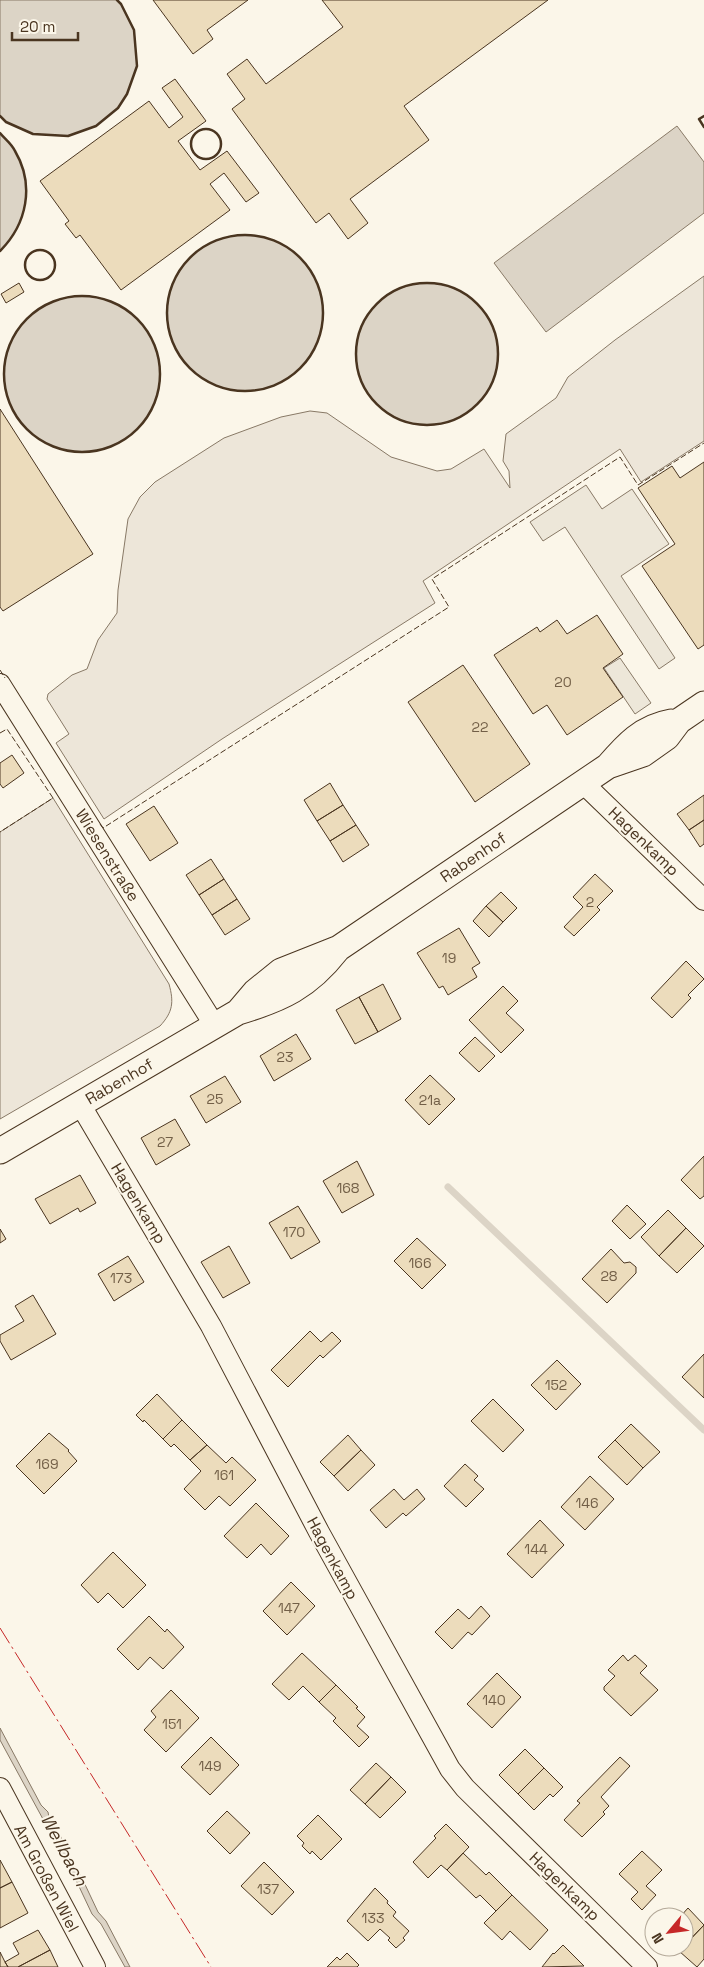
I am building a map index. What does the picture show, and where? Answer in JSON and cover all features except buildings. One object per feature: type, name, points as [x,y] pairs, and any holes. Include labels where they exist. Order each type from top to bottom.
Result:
[{"type":"street","name":"Wiesenstraße","points":[[0,684],[215,1026]]},
{"type":"street","name":"Rabenhof","points":[[0,1151],[238,1012],[264,1005],[296,990],[322,969],[339,948],[608,766],[643,754],[667,737],[679,721],[704,704]]},
{"type":"street","name":"Hagenkamp","points":[[583,783],[704,900]]},
{"type":"street","name":"Hagenkamp","points":[[80,1104],[211,1326],[319,1532],[450,1770],[465,1788],[647,1967]]},
{"type":"street","name":"Am Großen Wiel","points":[[0,1788],[95,1967]]},
{"type":"shaded area","points":[[704,276],[704,441],[641,482],[620,449],[423,581],[435,603],[222,739],[104,819],[56,743],[69,734],[47,699],[48,694],[72,675],[87,669],[98,640],[117,613],[118,590],[128,519],[140,497],[155,482],[224,438],[281,417],[310,411],[327,413],[391,457],[437,471],[451,469],[484,449],[510,488],[509,471],[503,461],[506,434],[556,398],[568,377],[615,340]]},
{"type":"shaded area","points":[[586,485],[602,509],[632,489],[669,544],[621,576],[675,658],[659,669],[565,527],[543,541],[530,522]]},
{"type":"shaded area","points":[[620,658],[651,703],[635,714],[604,668]]},
{"type":"shaded area","points":[[53,798],[169,984],[172,1002],[168,1016],[160,1026],[0,1119],[0,832]]},
{"type":"water","points":[[0,0],[117,0],[121,4],[134,30],[137,66],[127,94],[118,108],[96,126],[68,136],[33,134],[6,122],[0,116]]},
{"type":"water","points":[[677,126],[704,162],[704,213],[546,332],[494,263]]},
{"type":"water","points":[[0,133],[12,146],[21,164],[26,190],[25,204],[17,229],[0,251]]},
{"type":"water","points":[[237,235],[253,235],[268,238],[282,244],[305,263],[314,276],[320,290],[323,313],[322,328],[314,350],[295,373],[282,382],[268,388],[253,391],[237,391],[222,388],[208,382],[185,363],[176,350],[170,336],[167,321],[167,305],[170,290],[176,276],[195,253],[208,244],[222,238]]},
{"type":"water","points":[[427,283],[454,289],[466,295],[477,304],[486,315],[492,327],[498,354],[492,381],[486,393],[477,404],[466,413],[454,419],[427,425],[400,419],[388,413],[377,404],[368,393],[362,381],[356,354],[362,327],[368,315],[377,304],[388,295],[400,289]]},
{"type":"water","points":[[74,296],[90,296],[105,299],[119,305],[142,324],[151,337],[157,351],[160,374],[159,389],[151,411],[132,434],[119,443],[105,449],[90,452],[74,452],[59,449],[45,443],[22,424],[13,411],[7,397],[4,382],[4,366],[7,351],[13,337],[32,314],[45,305],[59,299]]},
{"type":"water","name":"Wellbach","points":[[0,1728],[41,1805],[48,1812],[50,1823],[60,1835],[71,1861],[81,1876],[98,1912],[106,1921],[130,1967],[125,1967],[101,1924],[92,1914],[75,1878],[0,1740]]},
{"type":"waterway","points":[[448,1187],[704,1430]]},
{"type":"fence","points":[[100,824],[103,828],[449,607],[432,579],[620,457],[638,485],[704,443]]},
{"type":"fence","points":[[0,670],[5,678]]},
{"type":"fence","points":[[0,733],[7,729],[53,798],[0,832]]},
{"type":"wall","points":[[0,116],[6,122],[33,134],[68,136],[96,126],[118,108],[127,94],[137,66],[134,30],[121,4],[117,0]]},
{"type":"wall","points":[[704,116],[699,119],[704,127]]},
{"type":"wall","points":[[206,129],[217,133],[221,144],[217,155],[206,159],[195,155],[191,144],[195,133],[206,129]]},
{"type":"wall","points":[[0,133],[12,146],[21,164],[26,190],[25,204],[17,229],[0,251]]},
{"type":"wall","points":[[237,235],[253,235],[268,238],[282,244],[305,263],[314,276],[320,290],[323,313],[322,328],[314,350],[295,373],[282,382],[268,388],[253,391],[237,391],[222,388],[208,382],[185,363],[176,350],[170,336],[167,321],[167,305],[170,290],[176,276],[195,253],[208,244],[222,238],[237,235]]},
{"type":"wall","points":[[40,250],[50,255],[55,265],[50,275],[40,280],[30,275],[25,265],[30,255],[40,250]]},
{"type":"wall","points":[[427,283],[454,289],[466,295],[477,304],[486,315],[492,327],[498,354],[492,381],[486,393],[477,404],[466,413],[454,419],[427,425],[400,419],[388,413],[377,404],[368,393],[362,381],[356,354],[362,327],[368,315],[377,304],[388,295],[400,289],[427,283]]},
{"type":"wall","points":[[74,296],[90,296],[105,299],[119,305],[142,324],[151,337],[157,351],[160,374],[159,389],[151,411],[132,434],[119,443],[105,449],[90,452],[74,452],[59,449],[45,443],[22,424],[13,411],[7,397],[4,382],[4,366],[7,351],[13,337],[32,314],[45,305],[59,299],[74,296]]},
{"type":"power","points":[[0,1628],[211,1967]]}]
